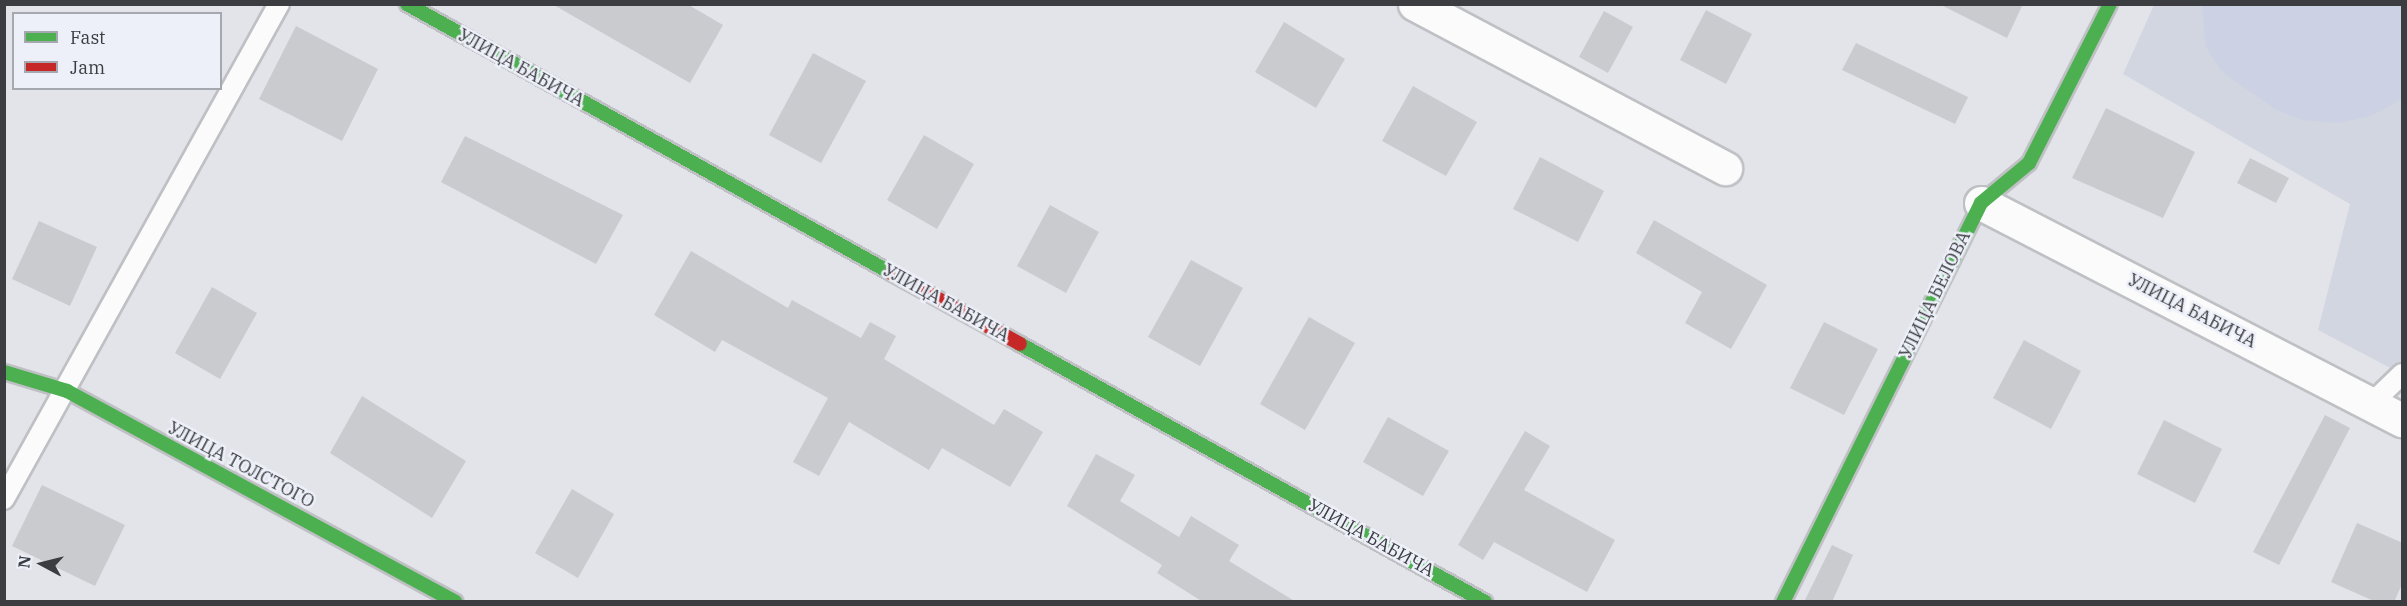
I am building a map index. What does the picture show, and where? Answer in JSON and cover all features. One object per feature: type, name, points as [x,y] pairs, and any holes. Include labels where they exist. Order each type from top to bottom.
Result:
[{"type":"street","name":"УЛИЦА БАБИЧА","points":[[407,4],[1485,602]]},
{"type":"street","points":[[1415,4],[1725,168]]},
{"type":"street","name":"УЛИЦА БЕЛОВА","points":[[1783,602],[1981,203],[2029,163],[2110,4]]},
{"type":"street","name":"УЛИЦА БАБИЧА","points":[[1981,203],[2403,420]]},
{"type":"street","name":"УЛИЦА ТОЛСТОГО","points":[[4,372],[67,391],[455,602]]},
{"type":"lane","points":[[4,499],[67,391],[279,4]]},
{"type":"lane","points":[[2371,404],[2403,374]]},
{"type":"shaded area","points":[[2154,5],[2402,5],[2402,374],[2318,330],[2350,204],[2123,74]]},
{"type":"shaded area","points":[[2202,5],[2402,5],[2402,99],[2371,116],[2339,123],[2301,120],[2275,109],[2222,72],[2206,47]]},
{"type":"building","points":[[552,4],[687,4],[723,25],[690,83]]},
{"type":"building","points":[[1939,4],[2023,4],[2007,38]]},
{"type":"building","points":[[1706,10],[1752,34],[1726,84],[1680,60]]},
{"type":"building","points":[[1604,11],[1633,27],[1608,73],[1579,57]]},
{"type":"building","points":[[1284,22],[1345,59],[1316,108],[1255,72]]},
{"type":"building","points":[[296,26],[378,69],[342,141],[259,99]]},
{"type":"building","points":[[1856,43],[1968,97],[1955,124],[1842,70]]},
{"type":"building","points":[[813,53],[866,81],[821,163],[769,135]]},
{"type":"building","points":[[1413,86],[1477,122],[1446,176],[1382,141]]},
{"type":"building","points":[[2106,108],[2195,152],[2163,218],[2072,178]]},
{"type":"building","points":[[924,135],[974,164],[937,229],[887,200]]},
{"type":"building","points":[[465,136],[623,215],[596,264],[441,182]]},
{"type":"building","points":[[1540,157],[1604,191],[1578,242],[1513,209]]},
{"type":"building","points":[[2250,158],[2289,178],[2276,203],[2237,183]]},
{"type":"building","points":[[1050,205],[1099,232],[1066,293],[1017,266]]},
{"type":"building","points":[[1654,220],[1767,285],[1731,349],[1685,323],[1702,292],[1636,253]]},
{"type":"building","points":[[39,221],[97,247],[70,306],[12,279]]},
{"type":"building","points":[[691,251],[788,308],[792,300],[861,338],[870,322],[896,336],[884,359],[994,425],[1004,409],[1043,432],[1010,487],[942,448],[929,470],[849,422],[819,476],[793,462],[828,398],[722,340],[715,352],[654,315]]},
{"type":"building","points":[[1191,260],[1243,288],[1200,366],[1148,337]]},
{"type":"building","points":[[212,287],[257,313],[220,379],[175,353]]},
{"type":"building","points":[[1309,317],[1355,343],[1305,430],[1260,404]]},
{"type":"building","points":[[1824,322],[1878,349],[1844,415],[1790,388]]},
{"type":"building","points":[[2024,340],[2081,371],[2051,429],[1993,398]]},
{"type":"building","points":[[362,396],[466,461],[432,518],[330,453]]},
{"type":"building","points":[[2325,415],[2350,428],[2279,565],[2253,552]]},
{"type":"building","points":[[1388,417],[1449,451],[1423,496],[1363,462]]},
{"type":"building","points":[[2164,420],[2222,449],[2195,503],[2137,474]]},
{"type":"building","points":[[1525,431],[1550,446],[1524,490],[1615,540],[1587,592],[1494,542],[1483,560],[1458,545]]},
{"type":"building","points":[[1096,454],[1135,475],[1120,501],[1179,537],[1191,516],[1239,545],[1229,561],[1296,602],[1203,602],[1157,573],[1162,565],[1067,506]]},
{"type":"building","points":[[42,485],[125,525],[95,586],[12,546]]},
{"type":"building","points":[[572,489],[614,514],[578,578],[535,553]]},
{"type":"building","points":[[2357,523],[2403,543],[2403,582],[2394,602],[2376,602],[2331,582]]},
{"type":"building","points":[[1832,545],[1853,555],[1832,602],[1804,602]]},
{"type":"traffic: fast","points":[[407,4],[891,273]]},
{"type":"traffic: fast","points":[[1783,602],[1981,203],[2029,163],[2110,4]]},
{"type":"traffic: fast","points":[[1020,344],[1485,602]]},
{"type":"traffic: fast","points":[[4,372],[67,391],[455,602]]},
{"type":"traffic: jam","points":[[891,273],[1020,344]]}]
